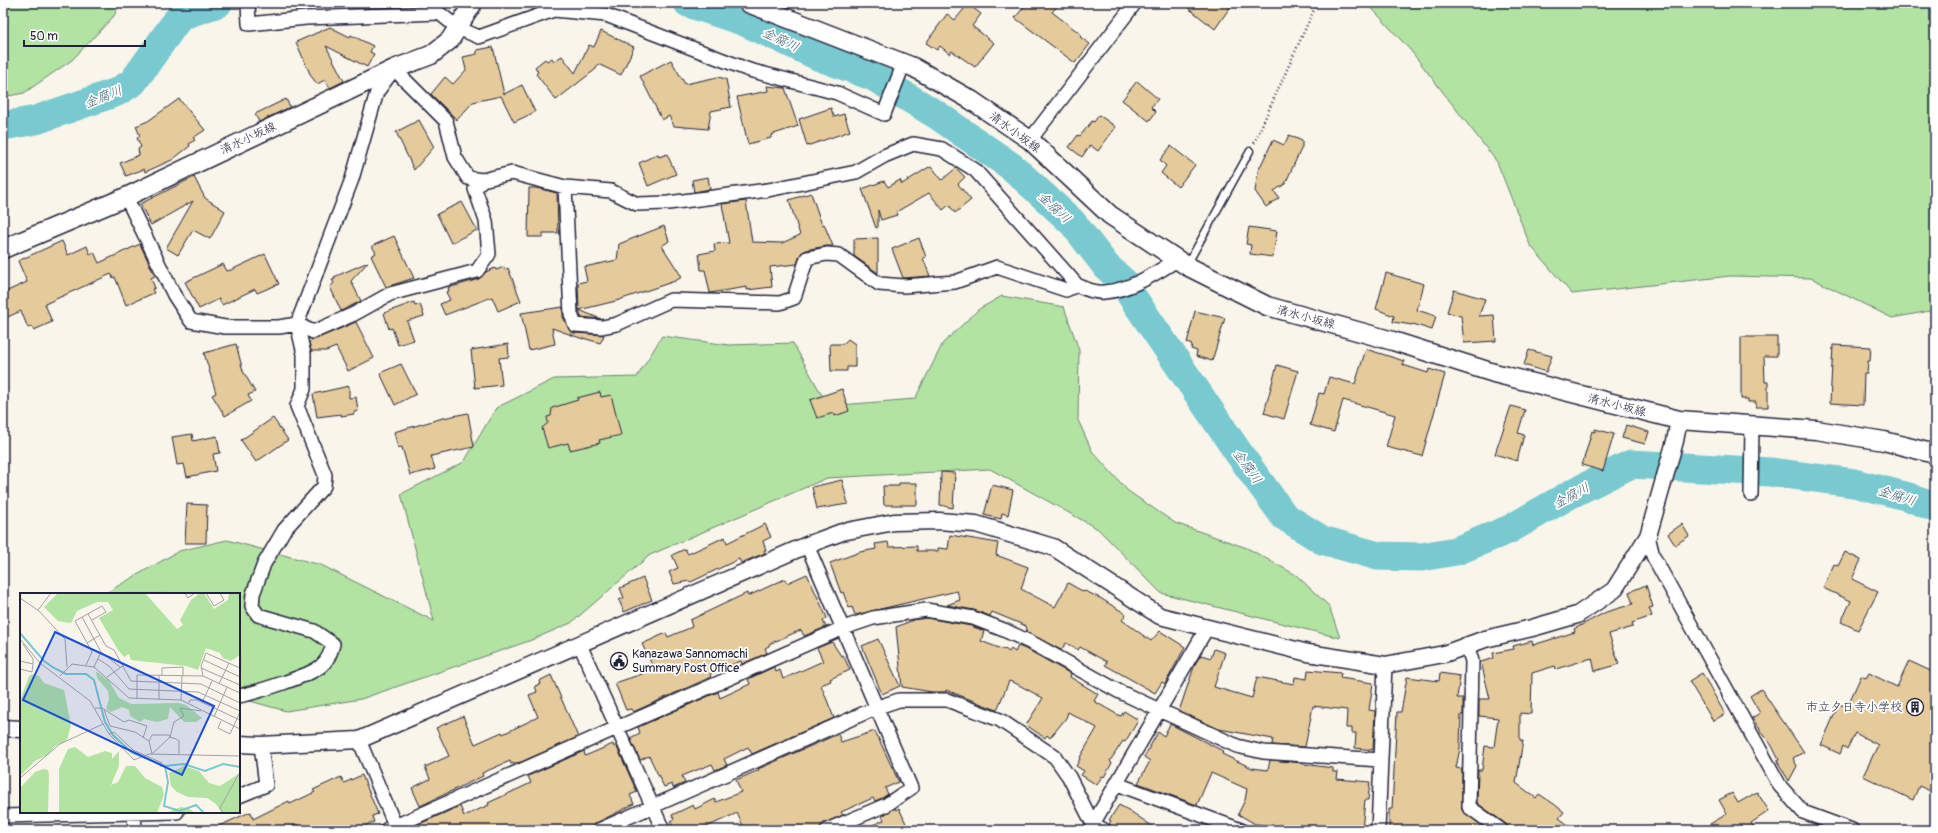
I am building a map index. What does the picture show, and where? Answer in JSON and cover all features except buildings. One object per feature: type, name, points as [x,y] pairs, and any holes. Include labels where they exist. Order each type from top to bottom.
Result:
[{"type":"main road","name":"清水小坂線","points":[[748,3],[908,68],[971,100],[1030,140],[1110,215],[1182,263],[1267,306],[1393,341],[1494,373],[1679,420],[1751,434],[1816,430],[1884,441],[1935,454]]},
{"type":"main road","name":"清水小坂線","points":[[3,249],[126,197],[394,69],[431,55],[450,40],[465,16]]},
{"type":"street","points":[[248,3],[249,24],[306,18],[439,13],[465,16],[479,37],[554,10],[606,15],[749,70],[837,93],[884,114],[908,68]]},
{"type":"street","points":[[1030,140],[1135,3]]},
{"type":"street","points":[[240,696],[252,693],[320,667],[330,655],[333,644],[314,631],[258,615],[252,606],[253,594],[264,564],[284,530],[324,486],[325,475],[297,406],[304,389],[304,354],[297,324],[352,180],[377,92],[394,69],[446,121],[455,157],[468,178],[482,180],[512,172],[566,187],[611,191],[638,204],[668,203],[768,190],[856,172],[884,156],[913,144],[942,149],[975,170],[1077,285],[1089,291],[1103,292],[1139,283],[1182,263]]},
{"type":"street","points":[[126,197],[174,295],[191,321],[225,327],[279,327],[297,324],[313,332],[354,314],[390,294],[477,270],[489,254],[486,221],[475,188],[482,180]]},
{"type":"street","points":[[566,187],[571,314],[575,325],[602,327],[617,324],[671,300],[780,303],[794,298],[807,258],[827,254],[839,255],[879,284],[904,286],[955,282],[997,267],[1066,290],[1077,285]]},
{"type":"street","points":[[240,744],[261,745],[359,740],[807,545],[842,532],[894,522],[939,521],[976,524],[1053,547],[1160,616],[1308,653],[1385,665],[1444,654],[1467,645],[1577,615],[1614,590],[1648,536],[1675,441],[1679,420]]},
{"type":"street","points":[[1751,434],[1751,495]]},
{"type":"street","points":[[1648,536],[1652,556],[1780,786],[1803,812],[1852,830]]},
{"type":"street","points":[[807,545],[912,788],[886,805],[827,830]]},
{"type":"street","points":[[359,740],[393,829],[617,727],[843,628],[873,618],[926,610],[973,618],[1004,630],[1034,644],[1118,692],[1237,746],[1263,752],[1380,760]]},
{"type":"street","points":[[1099,827],[1117,784],[1207,628]]},
{"type":"street","points":[[580,644],[663,830]]},
{"type":"street","points":[[1467,645],[1472,661],[1469,807],[1501,830]]},
{"type":"street","points":[[1378,830],[1385,665]]},
{"type":"street","points":[[599,830],[878,707],[899,700],[947,700],[1000,720],[1055,757],[1069,777],[1099,827]]},
{"type":"street","points":[[3,728],[20,729]]},
{"type":"street","points":[[240,796],[266,785],[261,745]]},
{"type":"street","points":[[1117,784],[1241,830]]},
{"type":"street","points":[[3,816],[156,813]]},
{"type":"street","points":[[134,814],[134,830]]},
{"type":"lane","points":[[1182,263],[1250,151]]},
{"type":"path","points":[[1250,151],[1318,3]]},
{"type":"green space","points":[[3,3],[120,3],[114,16],[72,60],[24,93],[3,97]]},
{"type":"green space","points":[[1367,3],[1935,3],[1935,310],[1892,318],[1811,278],[1730,276],[1572,294],[1530,245],[1497,162],[1411,51]]},
{"type":"green space","points":[[1002,296],[1064,307],[1079,350],[1078,420],[1092,451],[1128,491],[1175,523],[1247,548],[1296,575],[1329,606],[1340,638],[1161,593],[1098,529],[990,469],[827,478],[650,555],[571,623],[529,641],[361,699],[286,711],[240,698],[240,593],[106,593],[179,551],[227,540],[321,565],[434,621],[401,494],[464,462],[496,408],[554,379],[637,377],[662,336],[729,345],[793,343],[828,406],[915,399],[943,343],[979,309]]},
{"type":"waterway","name":"金腐川","points":[[3,126],[36,120],[117,92],[133,82],[180,16],[218,3]]},
{"type":"waterway","name":"金腐川","points":[[688,3],[745,22],[820,57],[874,77],[937,115],[1012,167],[1072,222],[1106,266],[1127,285],[1131,295],[1240,455],[1284,516],[1322,540],[1378,556],[1421,557],[1456,551],[1510,529],[1571,494],[1631,464],[1770,472],[1854,483],[1909,497],[1935,508]]},
{"type":"place","name":"Kanazawa Sannomachi Summary Post Office","points":[[619,661]]},
{"type":"place","name":"市立夕日寺小学校","points":[[1915,707]]}]
